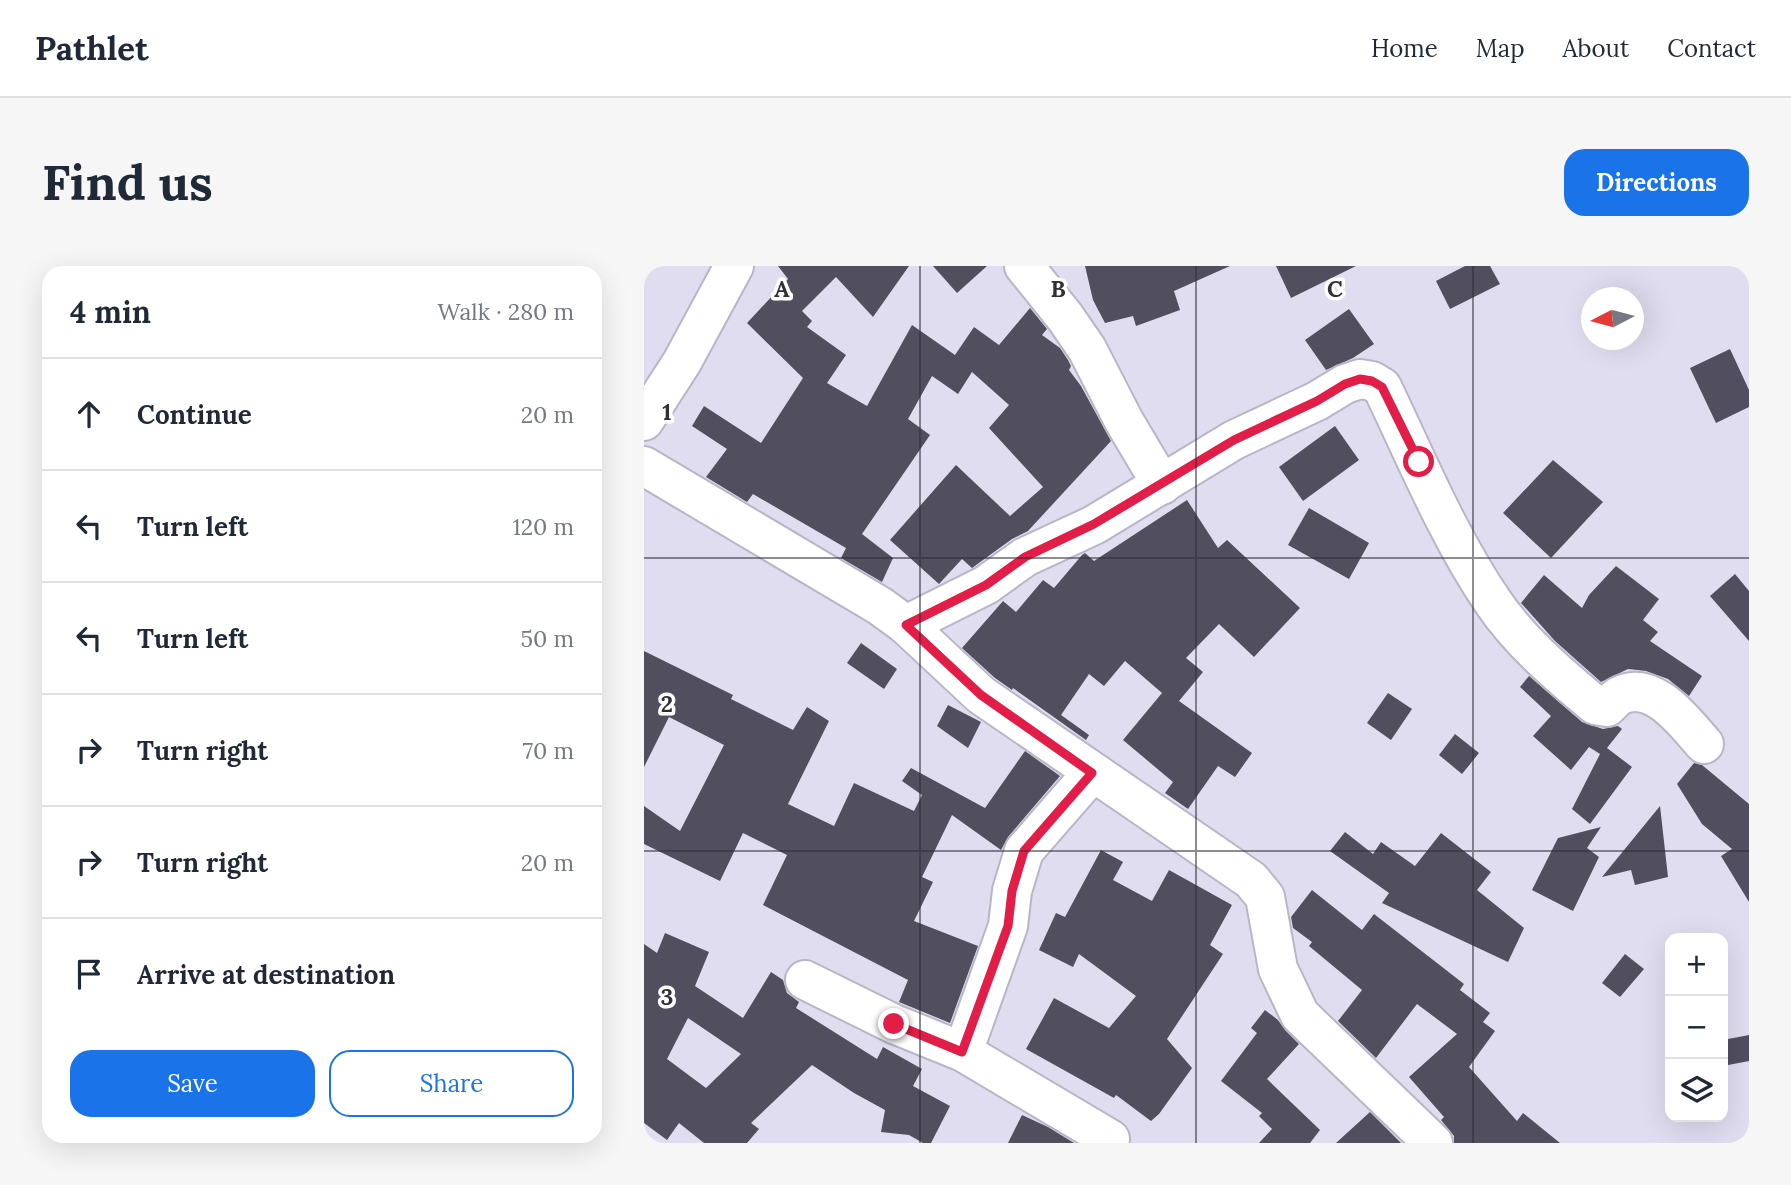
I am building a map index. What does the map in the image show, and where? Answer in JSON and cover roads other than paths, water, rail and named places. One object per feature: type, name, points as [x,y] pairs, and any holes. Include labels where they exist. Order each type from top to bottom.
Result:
[{"type":"street","points":[[644,421],[682,362],[734,266]]},
{"type":"street","points":[[1024,266],[1087,349],[1124,421],[1162,485]]},
{"type":"street","points":[[906,625],[986,585],[1025,557],[1094,524],[1234,440],[1360,379],[1372,381],[1382,387],[1440,511],[1493,602],[1518,634],[1595,705],[1607,707],[1620,695],[1645,692],[1675,713],[1704,744]]},
{"type":"street","points":[[644,466],[832,576],[906,625],[981,695],[1259,887],[1265,897],[1278,969],[1300,1015],[1433,1143]]},
{"type":"street","points":[[962,1052],[1008,926],[1012,891],[1024,851],[1092,773]]},
{"type":"street","points":[[804,980],[894,1024],[962,1052],[1110,1139]]}]
